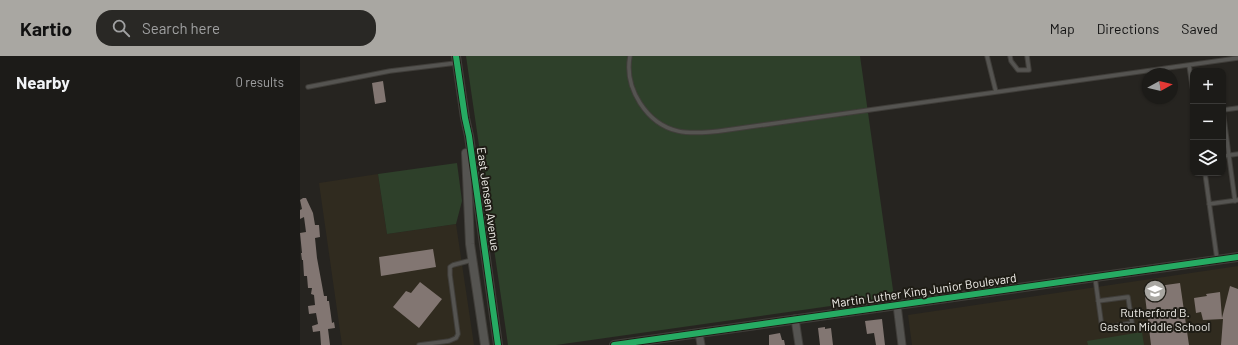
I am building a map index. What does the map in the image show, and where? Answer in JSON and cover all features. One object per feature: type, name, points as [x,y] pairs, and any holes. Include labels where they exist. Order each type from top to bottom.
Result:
[{"type":"street","name":"East Jensen Avenue","points":[[457,60],[498,345]]},
{"type":"street","name":"East Jensen Avenue","points":[[465,118],[472,260],[485,345]]},
{"type":"street","name":"Martin Luther King Junior Boulevard","points":[[614,345],[1238,257]]},
{"type":"street","points":[[897,305],[902,345]]},
{"type":"street","points":[[795,320],[799,345]]},
{"type":"street","points":[[700,333],[701,345]]},
{"type":"lane","points":[[630,56],[630,82],[646,112],[661,124],[675,131],[690,134],[1238,58]]},
{"type":"lane","points":[[987,56],[996,92]]},
{"type":"lane","points":[[1010,56],[1011,61],[1018,70],[1029,70],[1027,56]]},
{"type":"lane","points":[[308,86],[457,60]]},
{"type":"lane","points":[[1188,65],[1190,75]]},
{"type":"lane","points":[[1226,110],[1238,108]]},
{"type":"lane","points":[[1209,204],[1237,201],[1226,134]]},
{"type":"lane","points":[[1229,156],[1238,154]]},
{"type":"lane","points":[[1205,176],[1217,260]]},
{"type":"lane","points":[[419,345],[449,341],[456,338],[458,334],[450,267],[472,260]]},
{"type":"lane","points":[[1095,277],[1098,301],[1102,328],[1132,323],[1128,297],[1098,301]]},
{"type":"shaded area","points":[[378,174],[387,234],[456,224],[474,345],[342,345],[319,183]]},
{"type":"shaded area","name":"Rutherford B. Gaston Middle School","points":[[1238,266],[1238,345],[912,345],[908,315]]},
{"type":"green space","points":[[466,56],[860,56],[894,297],[556,345],[508,345]]},
{"type":"green space","points":[[457,163],[462,201],[456,224],[387,234],[378,174]]},
{"type":"green space","points":[[1142,332],[1144,345],[1088,345],[1087,341]]},
{"type":"building","points":[[383,81],[386,102],[375,104],[372,83]]},
{"type":"building","points":[[306,198],[313,213],[315,225],[319,225],[320,237],[315,238],[317,258],[324,296],[327,296],[327,301],[329,301],[332,323],[334,322],[335,328],[328,329],[330,345],[321,345],[320,331],[313,332],[312,326],[318,324],[316,313],[309,314],[308,306],[315,305],[314,295],[311,294],[312,288],[308,288],[307,276],[304,276],[301,253],[300,233],[306,232],[304,217],[300,219],[300,210],[302,209],[300,200]]},
{"type":"building","points":[[433,249],[436,267],[381,276],[379,257]]},
{"type":"building","points":[[420,282],[442,299],[419,328],[393,307],[406,291],[411,293]]},
{"type":"building","points":[[1180,283],[1189,345],[1151,345],[1144,288]]},
{"type":"building","points":[[1230,286],[1238,289],[1238,345],[1221,345],[1223,319],[1203,320],[1201,312],[1196,313],[1194,298],[1220,292],[1222,318]]},
{"type":"building","points":[[882,319],[885,345],[876,345],[874,333],[867,334],[865,321]]},
{"type":"building","points":[[825,327],[825,329],[831,328],[833,345],[820,345],[818,328]]},
{"type":"building","points":[[780,333],[785,345],[769,345],[769,335]]},
{"type":"cycle path","points":[[456,56],[469,136],[498,345]]},
{"type":"cycle path","points":[[614,345],[1238,257]]},
{"type":"place","name":"Rutherford B. Gaston Middle School","points":[[1155,291]]}]
